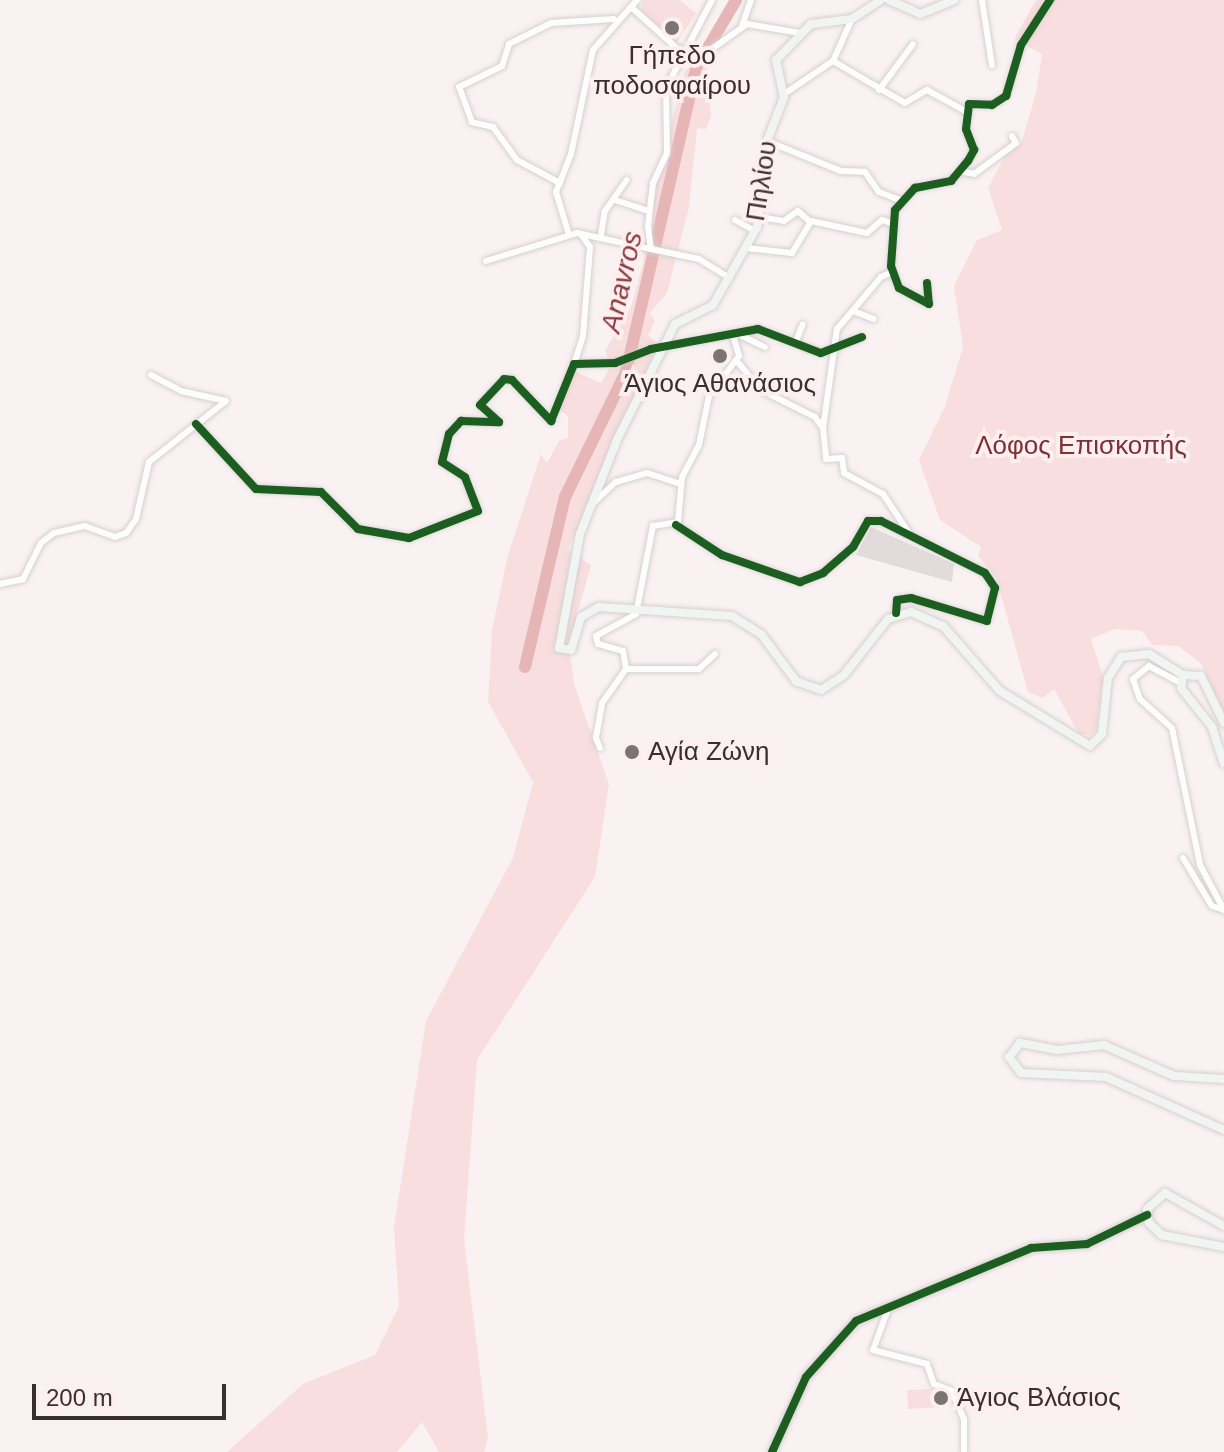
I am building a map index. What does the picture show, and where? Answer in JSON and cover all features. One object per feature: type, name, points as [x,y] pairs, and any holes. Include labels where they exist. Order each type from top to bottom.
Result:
[{"type":"main road","points":[[800,33],[818,22],[852,19],[881,0]]},
{"type":"main road","points":[[889,0],[920,14],[953,0]]},
{"type":"main road","name":"Πηλίου","points":[[638,610],[588,610],[579,621],[573,648],[559,648],[590,506],[663,348],[678,321],[712,306],[755,231],[767,141],[784,94],[776,60],[800,33]]},
{"type":"main road","points":[[638,610],[725,615],[753,627],[795,679],[817,690],[844,675],[896,613],[939,622],[1000,691],[1087,746],[1101,738],[1109,675],[1123,655],[1149,654],[1181,678],[1184,692],[1212,727],[1224,763]]},
{"type":"main road","points":[[1181,678],[1194,671],[1204,680],[1224,723]]},
{"type":"main road","points":[[1224,1079],[1174,1076],[1104,1045],[1057,1050],[1020,1043],[1009,1057],[1021,1073],[1106,1077],[1224,1130]]},
{"type":"main road","points":[[772,1452],[806,1377],[856,1321],[887,1312],[1024,1251],[1087,1244],[1147,1215],[1152,1200],[1165,1193],[1224,1226]]},
{"type":"main road","points":[[1147,1215],[1162,1235],[1224,1247]]},
{"type":"street","points":[[569,235],[557,200],[595,46],[614,19],[637,0]]},
{"type":"street","points":[[652,249],[648,211],[667,153],[666,88],[681,52],[712,0]]},
{"type":"street","points":[[631,7],[681,52],[693,52],[709,51],[742,26],[751,0]]},
{"type":"street","points":[[982,0],[992,65]]},
{"type":"street","points":[[927,283],[933,301],[925,305],[905,296],[892,272],[891,223],[900,200],[919,187],[947,184],[960,171],[974,150],[967,112],[971,103],[992,105],[1006,96],[1021,45],[1050,0]]},
{"type":"street","points":[[560,183],[517,160],[493,127],[472,122],[459,87],[502,66],[509,44],[546,25],[593,16],[614,19]]},
{"type":"street","points":[[784,94],[833,61],[852,19]]},
{"type":"street","points":[[742,26],[800,33]]},
{"type":"street","points":[[879,90],[913,44]]},
{"type":"street","points":[[833,61],[879,90],[909,103],[927,90],[967,112]]},
{"type":"street","points":[[960,171],[974,174],[1016,143],[1012,136]]},
{"type":"street","points":[[767,141],[841,171],[865,172],[879,192],[900,200]]},
{"type":"street","points":[[601,235],[627,180]]},
{"type":"street","points":[[615,200],[648,211]]},
{"type":"street","points":[[759,217],[786,221],[797,211],[809,221],[867,233],[880,221],[891,223]]},
{"type":"street","points":[[735,220],[755,231]]},
{"type":"street","points":[[746,248],[792,253],[809,221]]},
{"type":"street","points":[[196,424],[256,489],[321,492],[358,529],[409,538],[478,511],[465,477],[442,464],[453,428],[472,420],[498,424],[480,405],[508,378],[551,421],[583,336],[590,247],[577,233]]},
{"type":"street","points":[[486,261],[577,233],[601,235],[667,255],[699,259],[729,278]]},
{"type":"street","points":[[892,272],[881,277],[837,329],[823,428],[826,459],[842,458],[844,473],[883,494],[909,533]]},
{"type":"street","points":[[853,311],[874,319]]},
{"type":"street","points":[[796,341],[803,324]]},
{"type":"street","points":[[574,364],[608,363],[663,348],[762,329],[818,352],[834,350],[862,337]]},
{"type":"street","points":[[735,334],[765,347]]},
{"type":"street","points":[[735,334],[736,360],[758,387],[811,414],[823,428]]},
{"type":"street","points":[[676,525],[681,484],[699,445],[711,390],[736,360]]},
{"type":"street","points":[[0,584],[23,579],[41,543],[54,533],[85,526],[115,537],[126,533],[136,519],[149,462],[226,401],[181,391],[151,375]]},
{"type":"street","points":[[590,506],[616,482],[647,473],[681,484]]},
{"type":"street","points":[[600,748],[600,710],[626,669],[621,650],[595,639],[638,610],[653,526],[676,525],[722,555],[800,582],[823,573],[853,547],[870,520],[909,533],[987,574],[996,607],[985,620],[903,597],[895,603],[896,613]]},
{"type":"street","points":[[626,669],[699,669],[715,654]]},
{"type":"street","points":[[1181,678],[1149,666],[1133,679],[1142,702],[1172,728],[1200,865],[1224,910]]},
{"type":"street","points":[[1183,858],[1212,906],[1224,910]]},
{"type":"street","points":[[887,1312],[873,1350],[927,1364],[934,1384],[952,1391],[964,1419],[964,1452]]},
{"type":"green space","name":"Γήπεδο ποδοσφαίρου","points":[[643,0],[680,0],[696,13],[676,44],[641,10]]},
{"type":"green space","name":"Λόφος Επισκοπής","points":[[1036,0],[1224,0],[1224,716],[1201,663],[1178,646],[1152,645],[1142,631],[1115,629],[1091,639],[1103,676],[1097,729],[1091,735],[1079,734],[1054,689],[1043,698],[1028,692],[996,577],[978,556],[981,547],[940,520],[919,460],[945,406],[963,347],[954,286],[977,240],[1002,230],[988,188],[1005,156],[1021,144],[1036,93],[1042,54],[1014,39]]},
{"type":"green space","points":[[705,57],[711,116],[706,129],[697,128],[689,207],[667,293],[650,313],[655,321],[648,335],[658,344],[568,550],[591,565],[569,644],[574,684],[609,784],[595,877],[477,1060],[464,1239],[488,1438],[484,1452],[439,1452],[422,1422],[397,1452],[227,1452],[303,1384],[375,1355],[399,1306],[394,1227],[426,1021],[513,858],[533,782],[488,702],[492,630],[508,555],[541,454],[547,463],[559,441],[568,438],[568,416],[560,410],[572,370],[601,383],[611,366],[605,351],[631,307],[643,263],[648,217],[685,70]]},
{"type":"green space","points":[[946,1388],[947,1407],[908,1409],[907,1390]]},
{"type":"building","points":[[871,527],[954,564],[952,582],[856,555]]},
{"type":"waterway","name":"Anavros","points":[[525,667],[565,497],[626,372],[696,68],[736,0]]},
{"type":"cycle path","points":[[927,283],[929,304],[899,288],[891,266],[895,210],[915,188],[951,181],[968,161],[974,150],[966,129],[969,104],[992,105],[1006,96],[1021,45],[1050,0]]},
{"type":"cycle path","points":[[196,424],[256,489],[321,492],[358,529],[409,538],[478,511],[465,477],[442,462],[449,434],[461,421],[499,422],[480,405],[504,379],[512,380],[551,421],[574,364],[615,363],[651,349],[758,329],[821,353],[862,337]]},
{"type":"cycle path","points":[[676,525],[722,555],[800,582],[823,573],[853,547],[868,521],[881,521],[985,573],[995,588],[987,621],[911,598],[897,600],[896,613]]},
{"type":"cycle path","points":[[772,1452],[806,1377],[856,1321],[1031,1248],[1087,1244],[1147,1215]]},
{"type":"place","name":"Γήπεδο ποδοσφαίρου","points":[[672,28]]},
{"type":"place","name":"Άγιος Αθανάσιος","points":[[720,356]]},
{"type":"place","name":"Αγία Ζώνη","points":[[632,752]]},
{"type":"place","name":"Άγιος Βλάσιος","points":[[941,1398]]}]
